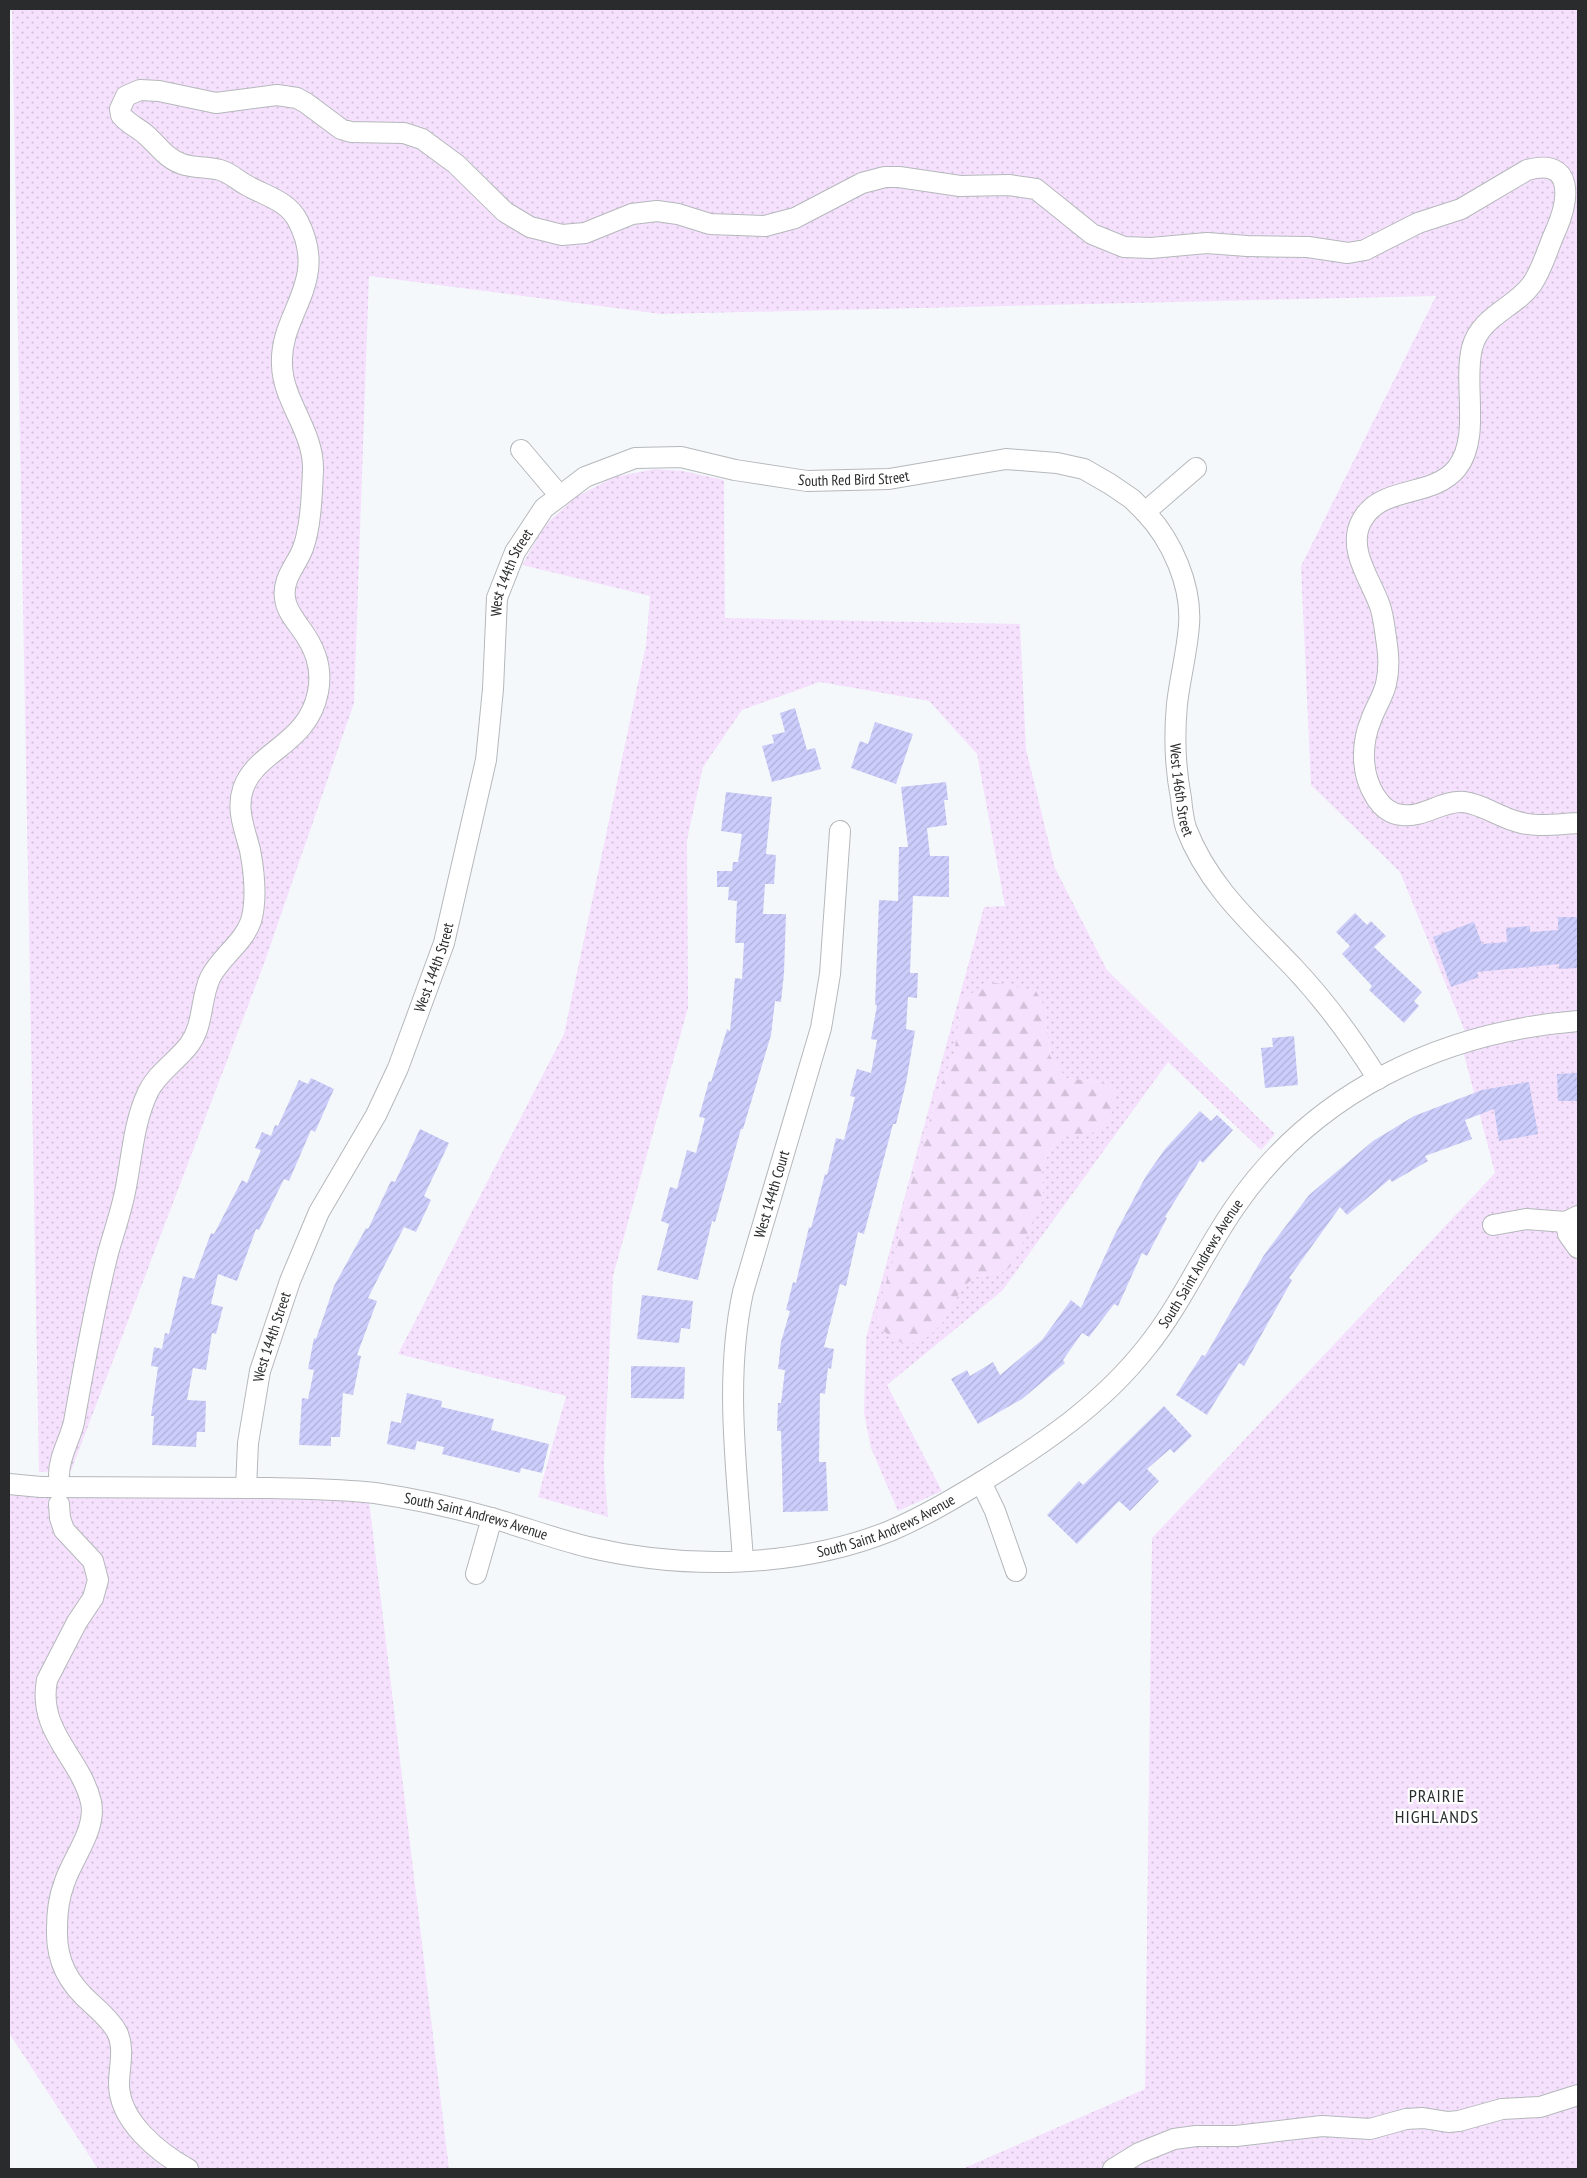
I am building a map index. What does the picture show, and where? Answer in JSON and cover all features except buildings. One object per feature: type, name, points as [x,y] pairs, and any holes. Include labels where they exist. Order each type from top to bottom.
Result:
[{"type":"street","points":[[59,1475],[59,1462],[71,1434],[80,1382],[107,1257],[125,1193],[139,1113],[150,1087],[183,1052],[195,1035],[212,974],[240,940],[250,921],[254,901],[253,873],[240,811],[242,790],[253,772],[306,723],[316,704],[320,677],[316,653],[289,610],[285,600],[286,580],[304,548],[307,535],[313,468],[309,441],[286,390],[281,362],[286,336],[307,280],[307,252],[300,224],[281,202],[246,185],[228,173],[218,169],[181,164],[169,157],[144,134],[128,124],[121,115],[122,102],[130,92],[140,90],[160,91],[216,103],[286,95],[306,102],[331,122],[351,132],[413,135],[437,148],[499,207],[517,220],[542,232],[562,235],[585,233],[632,214],[657,211],[678,214],[710,224],[765,226],[795,218],[862,183],[885,177],[899,176],[953,186],[1009,185],[1036,189],[1092,234],[1124,247],[1151,248],[1207,243],[1308,247],[1348,253],[1365,250],[1418,223],[1461,209],[1527,170],[1536,168],[1553,169],[1561,175],[1564,182],[1562,217],[1533,283],[1523,294],[1487,321],[1472,346],[1468,375],[1470,420],[1468,442],[1459,465],[1441,482],[1390,497],[1378,503],[1360,524],[1359,558],[1381,610],[1389,657],[1386,684],[1370,721],[1363,751],[1367,779],[1373,793],[1381,805],[1392,812],[1401,815],[1416,815],[1450,802],[1465,802],[1524,824],[1578,823]]},
{"type":"street","points":[[521,450],[560,496]]},
{"type":"street","name":"South Red Bird Street","points":[[560,496],[585,477],[635,458],[680,457],[735,470],[807,481],[889,479],[1006,459],[1057,463],[1084,469],[1132,499],[1144,512]]},
{"type":"street","points":[[1144,512],[1196,468]]},
{"type":"street","name":"West 144th Street","points":[[246,1488],[248,1443],[260,1371],[290,1280],[319,1212],[376,1115],[391,1084],[444,943],[486,760],[497,598],[515,552],[544,508],[560,496]]},
{"type":"street","name":"West 146th Street","points":[[1144,512],[1169,544],[1181,574],[1187,597],[1189,624],[1177,705],[1175,766],[1186,827],[1206,866],[1236,910],[1315,991],[1356,1043],[1378,1079]]},
{"type":"street","name":"West 144th Court","points":[[742,1560],[733,1390],[737,1320],[742,1292],[821,1028],[830,974],[840,831]]},
{"type":"street","name":"South Saint Andrews Avenue","points":[[9,1484],[41,1487],[246,1488],[368,1492],[430,1502],[492,1518],[583,1546],[623,1554],[695,1561],[790,1556],[858,1542],[918,1518],[981,1482],[1053,1435],[1080,1414],[1127,1371],[1164,1324],[1236,1205],[1271,1162],[1326,1111],[1378,1079],[1424,1056],[1468,1040],[1530,1027],[1578,1022]]},
{"type":"street","points":[[1493,1225],[1526,1220],[1572,1219],[1568,1234],[1578,1248]]},
{"type":"street","points":[[981,1482],[995,1511],[1016,1571]]},
{"type":"street","points":[[9,1493],[41,1487]]},
{"type":"street","points":[[59,1504],[60,1518],[64,1530],[93,1561],[98,1580],[93,1598],[73,1629],[47,1680],[45,1691],[46,1710],[53,1728],[86,1790],[92,1810],[90,1824],[64,1884],[58,1911],[57,1930],[61,1965],[68,1980],[107,2018],[118,2034],[121,2055],[119,2092],[123,2104],[145,2136],[163,2153],[188,2169]]},
{"type":"street","points":[[476,1574],[492,1518]]},
{"type":"street","points":[[1113,2169],[1139,2153],[1174,2138],[1255,2134],[1322,2126],[1370,2130],[1406,2119],[1423,2118],[1448,2122],[1459,2121],[1502,2109],[1540,2107],[1578,2095]]},
{"type":"green space","points":[[12,9],[1578,9],[1578,2169],[962,2169],[1145,2089],[1152,1538],[1495,1173],[1461,1043],[1468,1039],[1400,872],[1311,785],[1301,566],[1436,296],[661,314],[369,276],[354,703],[265,961],[71,1471],[39,1472]]},
{"type":"green space","points":[[655,469],[683,471],[724,480],[725,618],[1020,624],[1026,749],[1055,868],[1107,970],[1275,1134],[1261,1150],[1168,1062],[1002,1291],[887,1385],[942,1491],[898,1511],[871,1448],[864,1413],[866,1338],[984,907],[1005,906],[977,754],[929,701],[820,682],[742,710],[703,767],[687,840],[688,1008],[613,1276],[604,1465],[608,1517],[538,1497],[566,1396],[398,1354],[564,1034],[646,645],[650,596],[522,565],[545,525],[576,497],[614,477]],"holes":[[[962,999],[1045,1007],[1050,1056],[1066,1078],[1101,1082],[1092,1133],[1074,1133],[1059,1138],[1042,1165],[1043,1200],[1004,1272],[975,1277],[962,1287],[941,1325],[897,1248],[902,1214],[937,1096],[954,1053]]]},
{"type":"green space","points":[[991,982],[1036,991],[1045,1007],[1050,1056],[1066,1078],[1101,1082],[1114,1088],[1113,1109],[1108,1122],[1097,1131],[1059,1138],[1042,1165],[1043,1200],[1013,1264],[1004,1272],[975,1277],[962,1288],[941,1325],[925,1339],[908,1345],[891,1338],[877,1324],[877,1311],[897,1248],[902,1214],[911,1183],[937,1096],[954,1053],[962,999]]},
{"type":"green space","points":[[53,1492],[368,1492],[449,2169],[98,2169],[9,2033],[9,1494]]},
{"type":"district","name":"PRAIRIE HIGHLANDS","points":[[1437,1806]]}]
